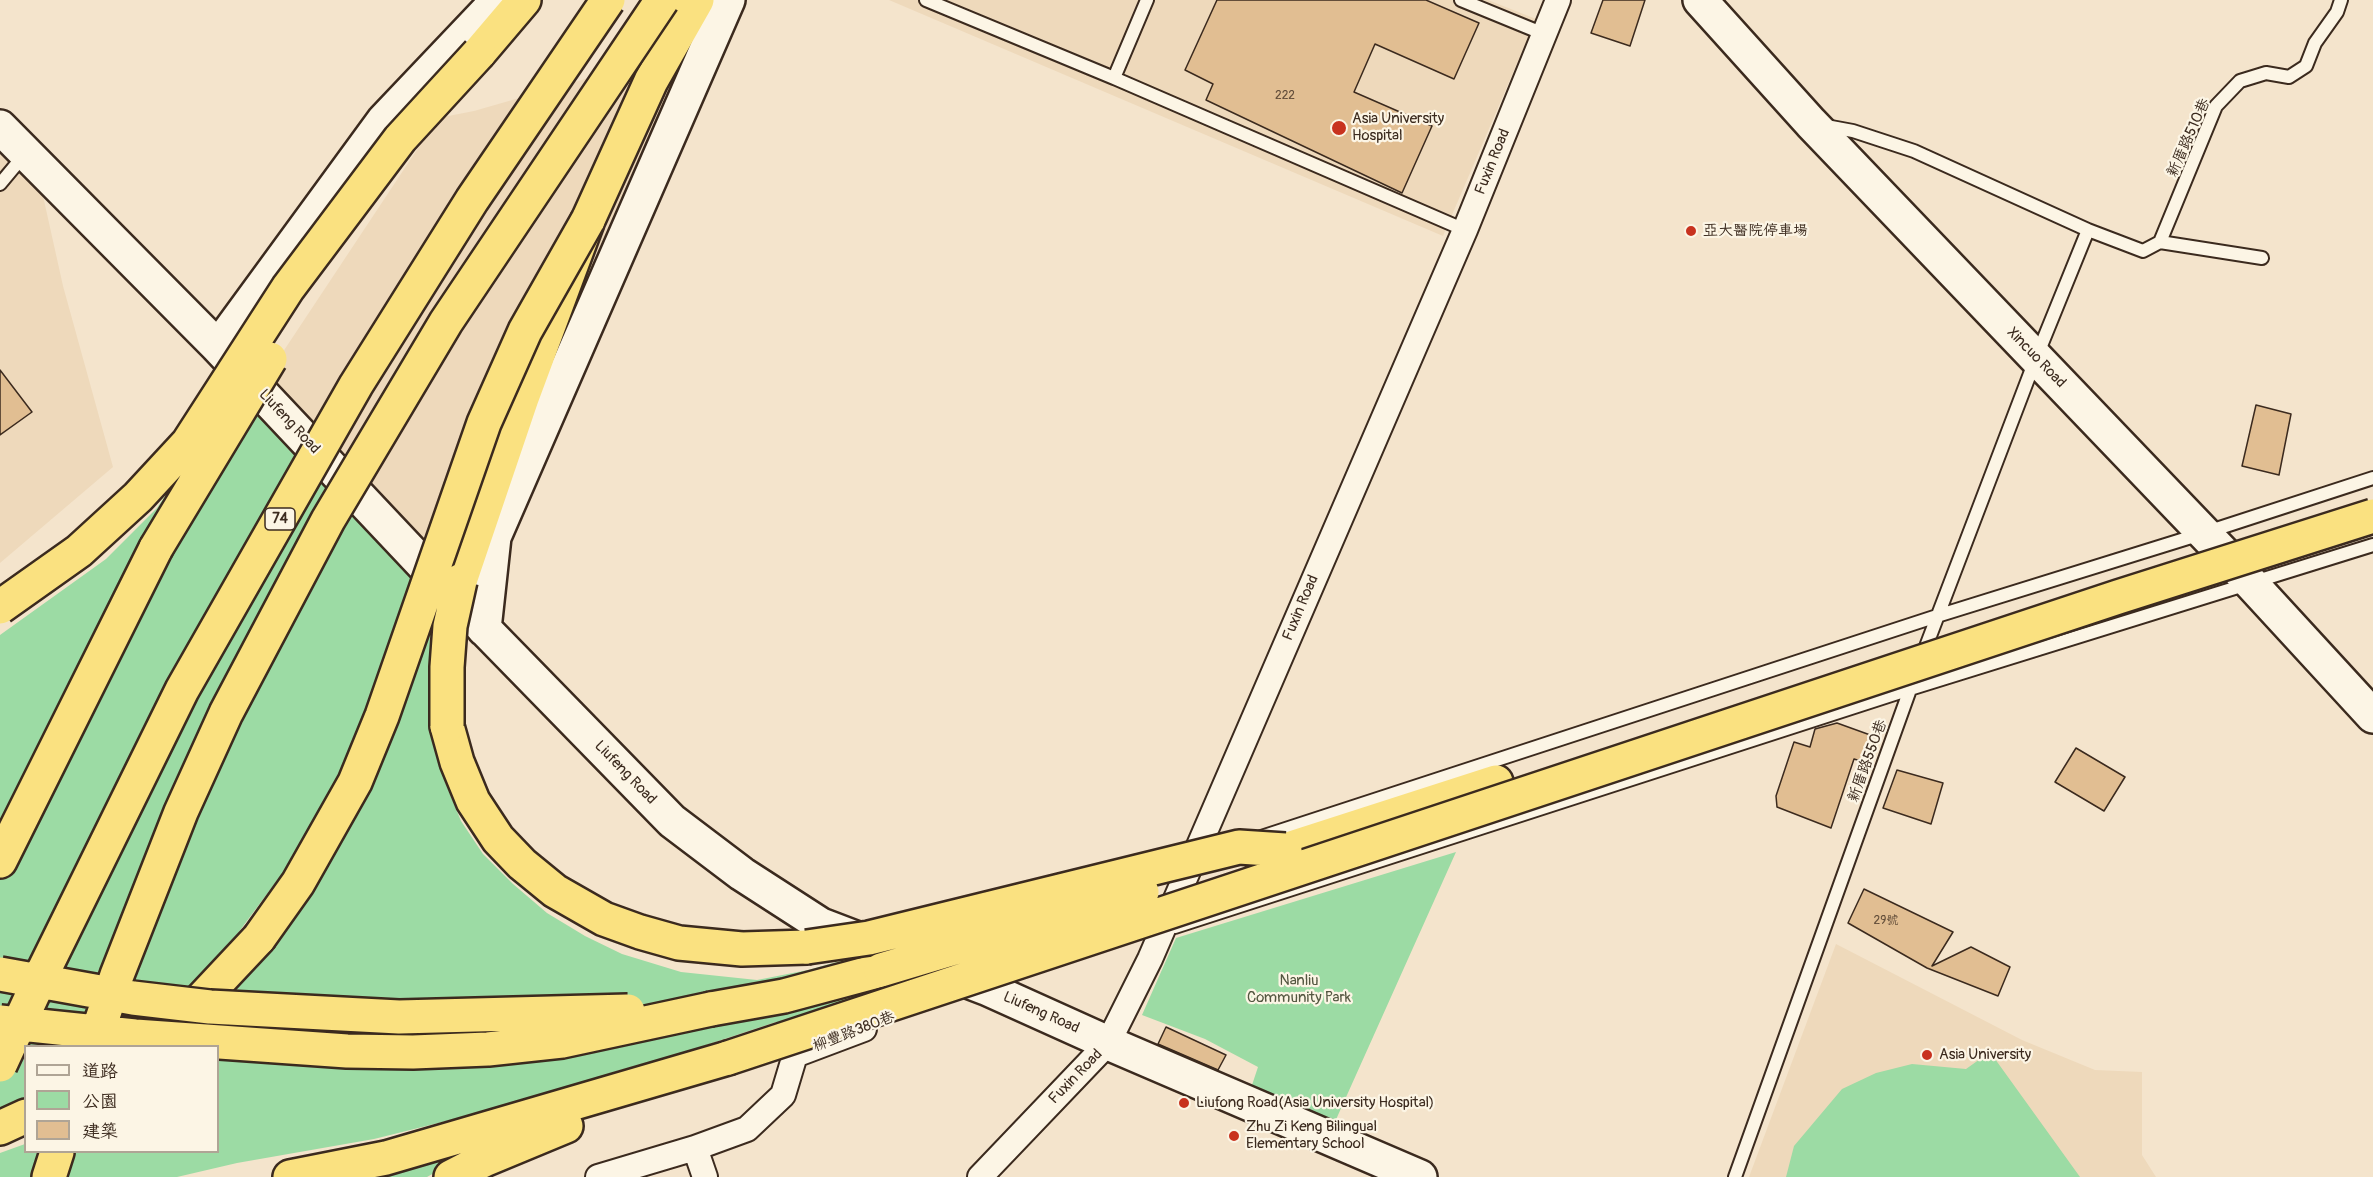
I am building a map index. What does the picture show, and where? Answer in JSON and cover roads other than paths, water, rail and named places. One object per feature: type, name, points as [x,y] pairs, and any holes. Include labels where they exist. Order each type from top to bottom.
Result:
[{"type":"highway","points":[[0,607],[79,550],[138,497],[189,443],[288,288],[400,139],[525,0]]},
{"type":"highway","name":"74","points":[[0,1065],[45,968],[182,690],[240,588],[362,375],[472,200],[608,0]]},
{"type":"highway","points":[[94,1045],[117,975],[181,812],[226,712],[328,520],[446,322],[662,0]]},
{"type":"highway","points":[[696,0],[651,81],[588,220],[477,527],[460,581],[450,626],[447,726],[457,762],[473,801],[498,839],[522,864],[555,891],[604,919],[640,933],[680,943],[742,949],[807,947],[869,938],[1239,847],[1285,850]]},
{"type":"highway","points":[[0,861],[150,558],[173,518],[355,220],[479,53]]},
{"type":"highway","points":[[149,1045],[183,1018],[259,938],[298,883],[355,782],[382,716],[484,423],[525,332],[588,220]]},
{"type":"highway","points":[[0,1022],[135,1036],[347,1052],[413,1052],[488,1049],[562,1041],[784,996],[881,970],[1285,850],[2373,497]]},
{"type":"highway","points":[[332,1177],[386,1158],[506,1125],[728,1058],[2061,616],[2373,516]]},
{"type":"highway","points":[[0,974],[134,998],[210,1006],[399,1017],[711,1009]]},
{"type":"highway","points":[[451,1177],[484,1160],[728,1058]]},
{"type":"highway","points":[[0,1128],[24,1117]]},
{"type":"highway","points":[[49,1177],[57,1153]]},
{"type":"highway","points":[[290,1177],[386,1158]]},
{"type":"street","points":[[218,347],[384,120],[498,0]]},
{"type":"street","points":[[484,629],[494,537],[728,0]]},
{"type":"street","name":"Fuxin Road","points":[[980,1177],[1108,1043],[1155,933],[1192,860],[1465,230],[1558,0]]},
{"type":"street","name":"Xincuo Road","points":[[1700,0],[1811,123],[2204,533],[2373,716]]},
{"type":"street","name":"Liufeng Road","points":[[0,127],[218,347],[484,629],[672,821],[741,874],[821,925],[979,985],[1420,1177]]},
{"type":"street","name":"柳豐路380巷","points":[[695,1148],[747,1129],[783,1095],[795,1055],[979,985]]},
{"type":"street","points":[[598,1177],[695,1148],[705,1177]]},
{"type":"lane","points":[[926,0],[1114,78],[1465,230]]},
{"type":"lane","points":[[1114,78],[1148,0]]},
{"type":"lane","points":[[1461,0],[1544,34]]},
{"type":"lane","name":"新厝路510巷","points":[[2160,242],[2216,106],[2240,81],[2266,73],[2289,77],[2306,66],[2315,43],[2337,12],[2341,0]]},
{"type":"lane","points":[[1811,123],[1853,131],[1914,151],[2088,230],[2143,251],[2160,242],[2262,258]]},
{"type":"lane","points":[[0,184],[26,153]]},
{"type":"lane","points":[[2036,358],[2088,230]]},
{"type":"lane","name":"新厝路550巷","points":[[1735,1177],[1911,689],[2036,358]]},
{"type":"lane","points":[[868,943],[1192,860],[1938,616],[2373,478]]},
{"type":"lane","points":[[1155,933],[1911,689],[2373,545]]},
{"type":"lane","points":[[979,985],[1058,962]]},
{"type":"place","name":"Asia University Hospital","points":[[1339,128]]},
{"type":"place","name":"亞大醫院停車場","points":[[1691,231]]},
{"type":"place","name":"Asia University","points":[[1927,1055]]},
{"type":"place","name":"Liufong Road(Asia University Hospital)","points":[[1184,1103]]},
{"type":"place","name":"Zhu Zi Keng Bilingual Elementary School","points":[[1234,1136]]},
{"type":"park label","name":"Nanliu Community Park","points":[[1299,990]]}]
